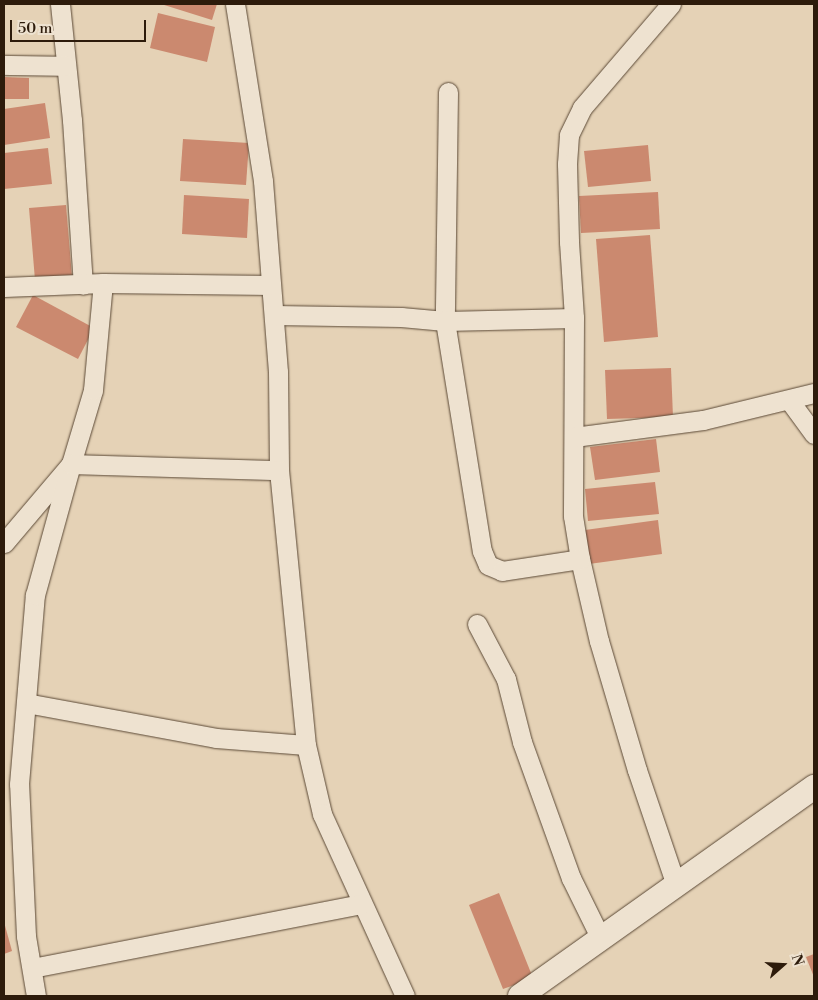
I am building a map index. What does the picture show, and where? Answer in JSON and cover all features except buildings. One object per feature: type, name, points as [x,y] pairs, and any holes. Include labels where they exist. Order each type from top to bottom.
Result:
[{"type":"street","points":[[60,4],[83,285]]},
{"type":"street","points":[[235,4],[263,181],[278,372],[279,470],[306,745],[322,814],[405,996]]},
{"type":"street","points":[[671,4],[582,108],[569,135],[567,164],[569,242],[574,318],[573,516],[580,559],[600,641],[637,770],[676,885]]},
{"type":"street","points":[[4,65],[66,66]]},
{"type":"street","points":[[448,92],[445,322],[482,551],[488,565],[502,571],[580,559]]},
{"type":"street","points":[[4,287],[103,283],[271,285]]},
{"type":"street","points":[[36,996],[26,936],[19,784],[35,595],[93,390],[103,283]]},
{"type":"street","points":[[274,314],[401,317],[445,322],[574,318]]},
{"type":"street","points":[[574,437],[703,420],[789,400],[814,392]]},
{"type":"street","points":[[789,400],[814,434]]},
{"type":"street","points":[[71,464],[279,470]]},
{"type":"street","points":[[4,543],[71,464]]},
{"type":"street","points":[[478,624],[506,680],[522,742],[571,878],[601,940]]},
{"type":"street","points":[[26,703],[216,738],[306,745]]},
{"type":"street","points":[[520,996],[814,787]]},
{"type":"street","points":[[32,968],[362,904]]}]
